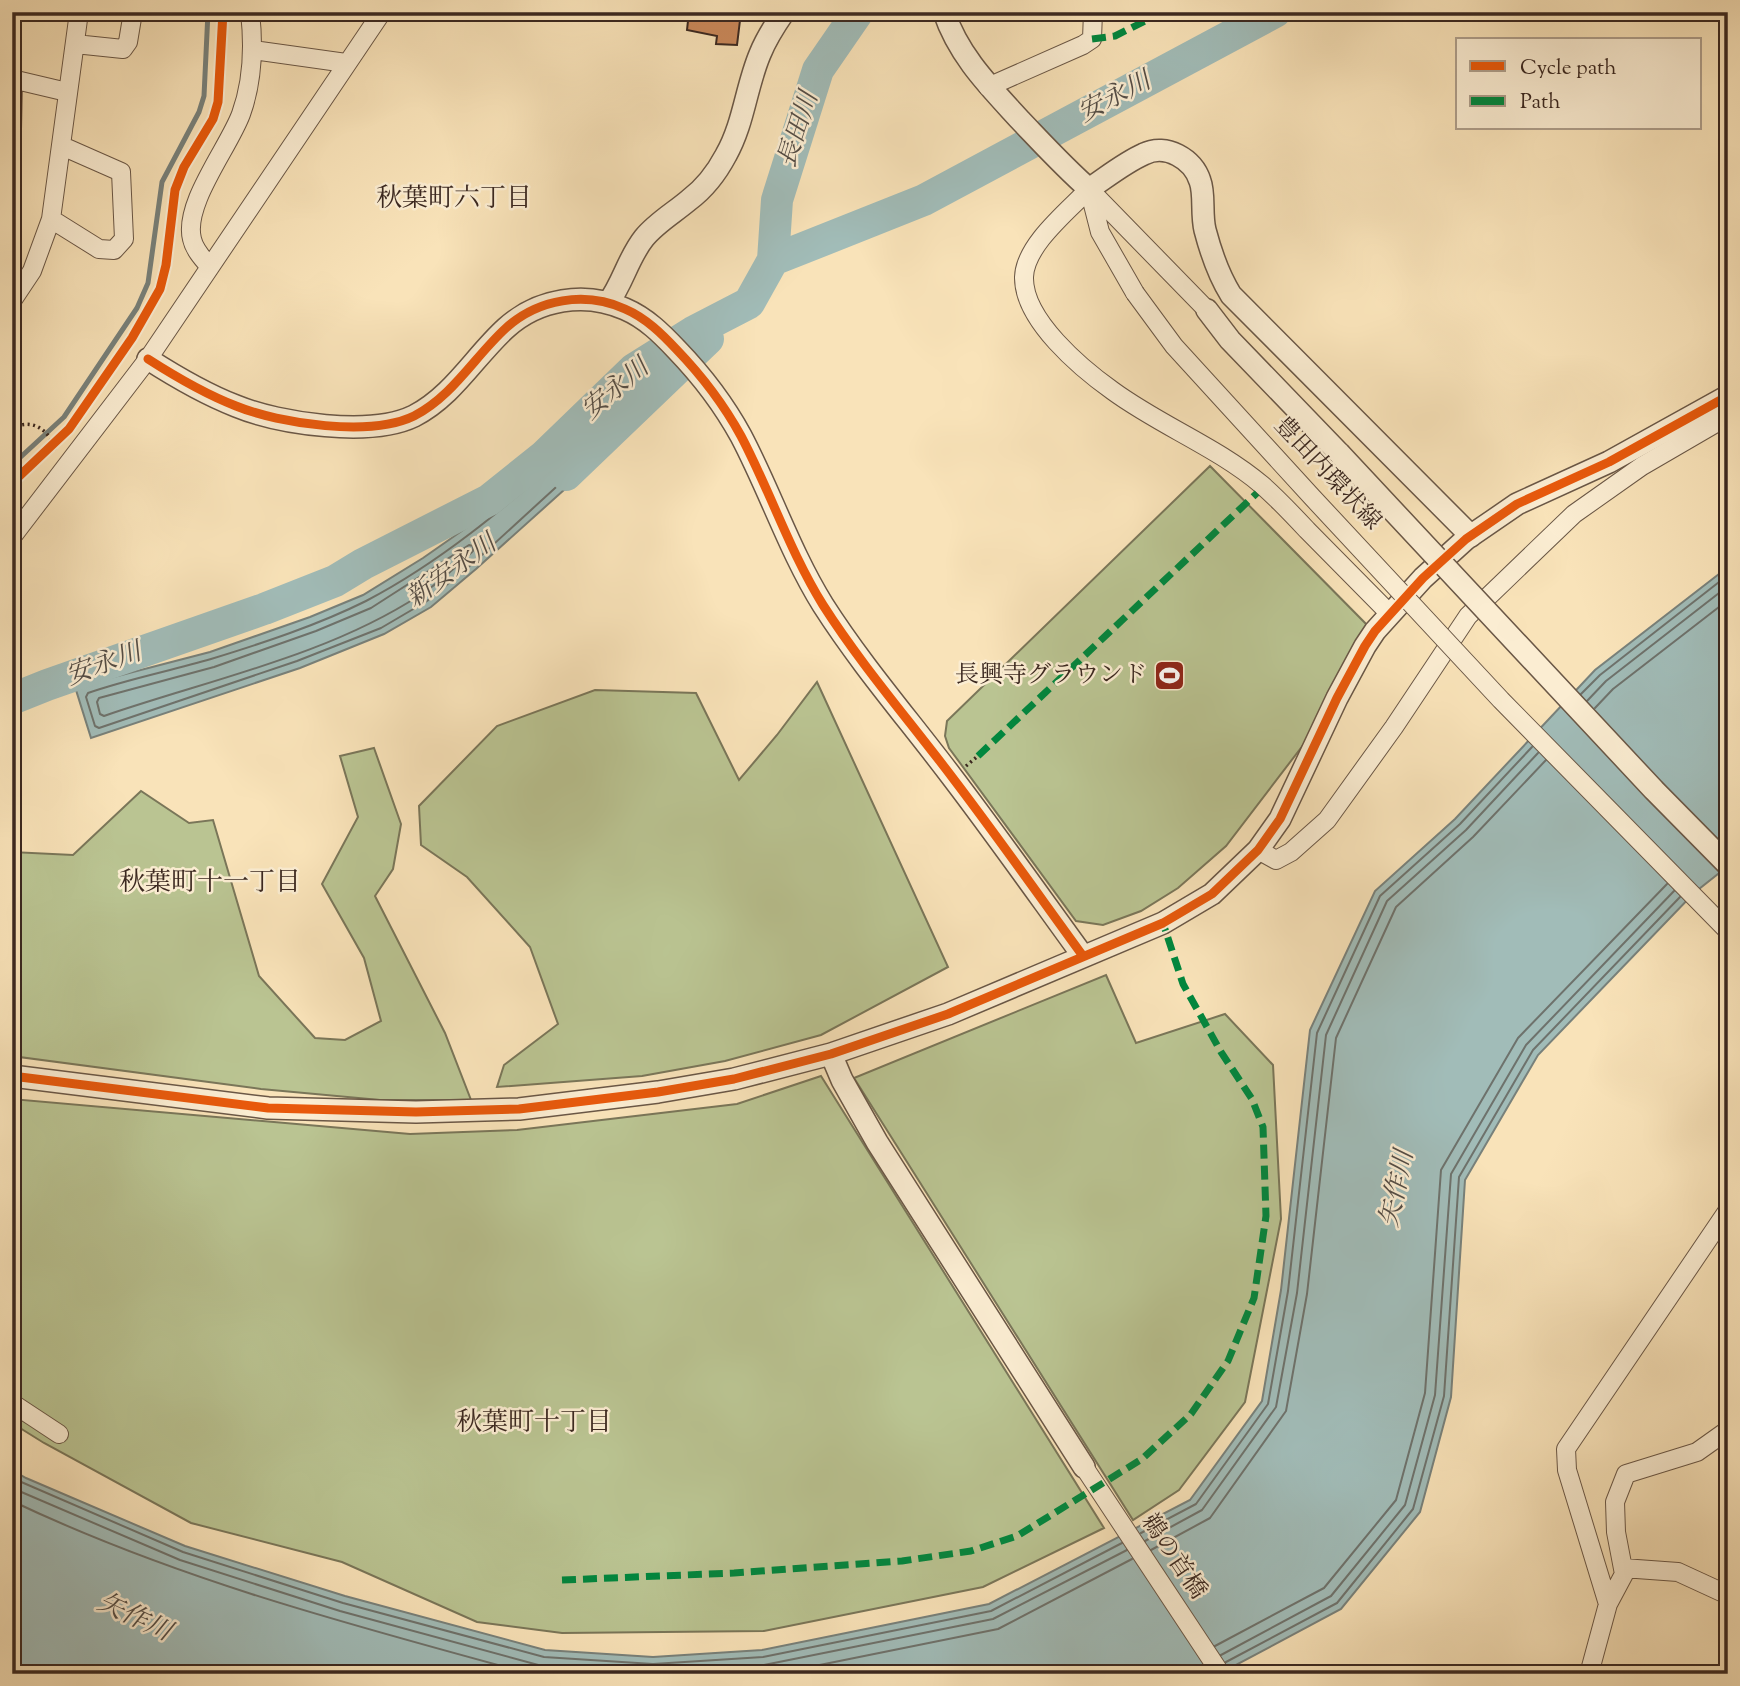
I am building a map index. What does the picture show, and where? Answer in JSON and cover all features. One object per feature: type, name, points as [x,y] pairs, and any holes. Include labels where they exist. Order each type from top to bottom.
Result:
[{"type":"street","points":[[12,301],[32,271],[51,219],[79,12]]},
{"type":"street","points":[[75,44],[117,49],[125,47],[133,12]]},
{"type":"street","points":[[209,266],[192,239],[191,223],[200,195],[241,114],[250,79],[253,50],[250,12]]},
{"type":"street","points":[[12,537],[148,359],[382,12]]},
{"type":"street","points":[[608,303],[620,288],[644,237],[699,191],[712,178],[727,154],[738,132],[759,55],[784,12]]},
{"type":"street","points":[[944,12],[948,24],[980,78],[1207,310]]},
{"type":"street","points":[[988,87],[1083,46],[1092,39],[1093,12]]},
{"type":"street","points":[[253,50],[346,63]]},
{"type":"street","points":[[12,129],[13,79],[67,92]]},
{"type":"street","points":[[51,219],[99,249],[114,250],[124,239],[121,172],[62,146]]},
{"type":"street","points":[[1390,614],[1264,486],[1222,456],[1114,391],[1074,359],[1044,326],[1027,300],[1024,277],[1028,258],[1043,237],[1090,190],[1147,152],[1173,152],[1193,167],[1202,184],[1201,212],[1205,230],[1219,275],[1231,295],[1471,536]]},
{"type":"street","name":"豊田内環状線","points":[[1090,190],[1100,232],[1135,293],[1174,346],[1501,699],[1728,931]]},
{"type":"street","points":[[148,359],[181,380],[240,408],[289,420],[340,427],[383,425],[413,416],[426,408],[461,377],[507,327],[547,304],[579,299],[608,303],[636,314],[661,332],[699,373],[741,436],[822,604],[1083,956]]},
{"type":"street","name":"豊田内環状線","points":[[1207,310],[1230,340],[1728,865]]},
{"type":"street","points":[[12,1076],[268,1108],[416,1112],[519,1109],[658,1092],[734,1079],[831,1054],[948,1014],[1163,923],[1212,894],[1258,850],[1280,819],[1356,662],[1375,631],[1423,578],[1471,536],[1517,504],[1608,462],[1728,396]]},
{"type":"street","points":[[1258,850],[1276,860],[1291,852],[1327,820],[1394,727],[1468,616],[1574,514],[1642,466],[1728,416]]},
{"type":"street","points":[[831,1054],[877,1142],[1084,1467]]},
{"type":"street","points":[[1608,1604],[1569,1480],[1566,1449],[1728,1210]]},
{"type":"street","points":[[12,1403],[59,1434]]},
{"type":"street","points":[[1589,1674],[1608,1604],[1624,1574],[1616,1532],[1615,1502],[1626,1474],[1697,1452],[1728,1430]]},
{"type":"street","name":"鵜の首橋","points":[[1084,1467],[1221,1674]]},
{"type":"street","points":[[1623,1568],[1678,1572],[1728,1595]]},
{"type":"path","points":[[12,429],[32,424],[43,429],[52,441]]},
{"type":"path","points":[[40,457],[52,441],[61,437]]},
{"type":"green space","name":"長興寺グラウンド","points":[[1210,466],[1373,631],[1307,740],[1226,846],[1178,888],[1141,911],[1103,925],[1076,921],[949,748],[945,736],[947,721]]},
{"type":"green space","points":[[817,682],[948,967],[821,1035],[725,1061],[642,1076],[497,1087],[504,1065],[558,1024],[530,947],[467,877],[421,845],[419,806],[497,726],[595,690],[696,693],[739,780]]},
{"type":"green space","points":[[374,748],[401,824],[393,869],[375,896],[445,1033],[471,1100],[380,1100],[261,1089],[12,1056],[12,852],[73,855],[141,791],[189,823],[213,820],[259,976],[315,1038],[345,1040],[381,1021],[364,958],[322,884],[358,817],[340,756]]},
{"type":"green space","points":[[1106,975],[1136,1043],[1225,1014],[1273,1065],[1281,1219],[1245,1402],[1179,1490],[1133,1520],[854,1078]]},
{"type":"green space","points":[[821,1076],[1104,1528],[983,1587],[764,1631],[562,1633],[477,1622],[342,1562],[191,1523],[12,1423],[12,1099],[410,1134],[517,1130],[737,1104]]},
{"type":"water","points":[[614,445],[431,607],[384,634],[300,668],[91,738],[76,690],[106,679],[210,652],[310,617],[363,595],[486,514],[566,446]]},
{"type":"water","name":"矢作川","points":[[1728,567],[1728,866],[1694,893],[1538,1055],[1465,1180],[1451,1397],[1420,1512],[1341,1609],[1219,1674],[12,1674],[12,1470],[185,1546],[345,1596],[545,1650],[653,1657],[762,1650],[989,1604],[1190,1500],[1262,1401],[1281,1290],[1310,1030],[1375,891],[1455,819],[1595,670]]},
{"type":"building","points":[[689,12],[741,12],[737,45],[716,44],[717,36],[687,30]]},
{"type":"waterway","points":[[12,465],[64,417],[137,308],[148,283],[162,182],[199,112],[204,96],[208,12]]},
{"type":"waterway","name":"長田川","points":[[773,260],[777,200],[818,70],[858,12]]},
{"type":"waterway","name":"安永川","points":[[12,699],[335,581],[489,500],[544,456],[634,369],[693,332],[749,303],[773,260],[924,200],[1275,12]]},
{"type":"waterway","name":"新安永川","points":[[566,475],[708,339]]},
{"type":"marked path","points":[[1092,39],[1115,36],[1163,12]]},
{"type":"marked path","points":[[978,756],[1257,493]]},
{"type":"marked path","points":[[562,1580],[734,1573],[902,1561],[971,1551],[1017,1536],[1142,1459],[1191,1414],[1228,1361],[1254,1298],[1266,1216],[1263,1127],[1252,1099],[1221,1052],[1183,984],[1163,923]]},
{"type":"cycle path","points":[[12,483],[69,429],[132,338],[160,289],[166,265],[175,190],[184,167],[213,119],[218,102],[223,12]]},
{"type":"cycle path","points":[[148,359],[202,391],[255,412],[325,426],[374,426],[396,422],[428,408],[452,387],[506,328],[532,310],[563,301],[594,300],[610,303],[640,317],[677,350],[720,402],[741,436],[800,564],[823,605],[1083,956]]},
{"type":"cycle path","points":[[12,1076],[268,1108],[416,1112],[519,1109],[658,1092],[734,1079],[831,1054],[948,1014],[1163,923],[1212,894],[1258,850],[1280,819],[1337,698],[1365,646],[1375,631],[1423,578],[1466,539],[1517,504],[1609,462],[1728,396]]},
{"type":"place","name":"長興寺グラウンド","points":[[1170,676]]},
{"type":"district","name":"秋葉町六丁目","points":[[454,199]]},
{"type":"district","name":"秋葉町十一丁目","points":[[210,883]]},
{"type":"district","name":"秋葉町十丁目","points":[[534,1423]]}]
